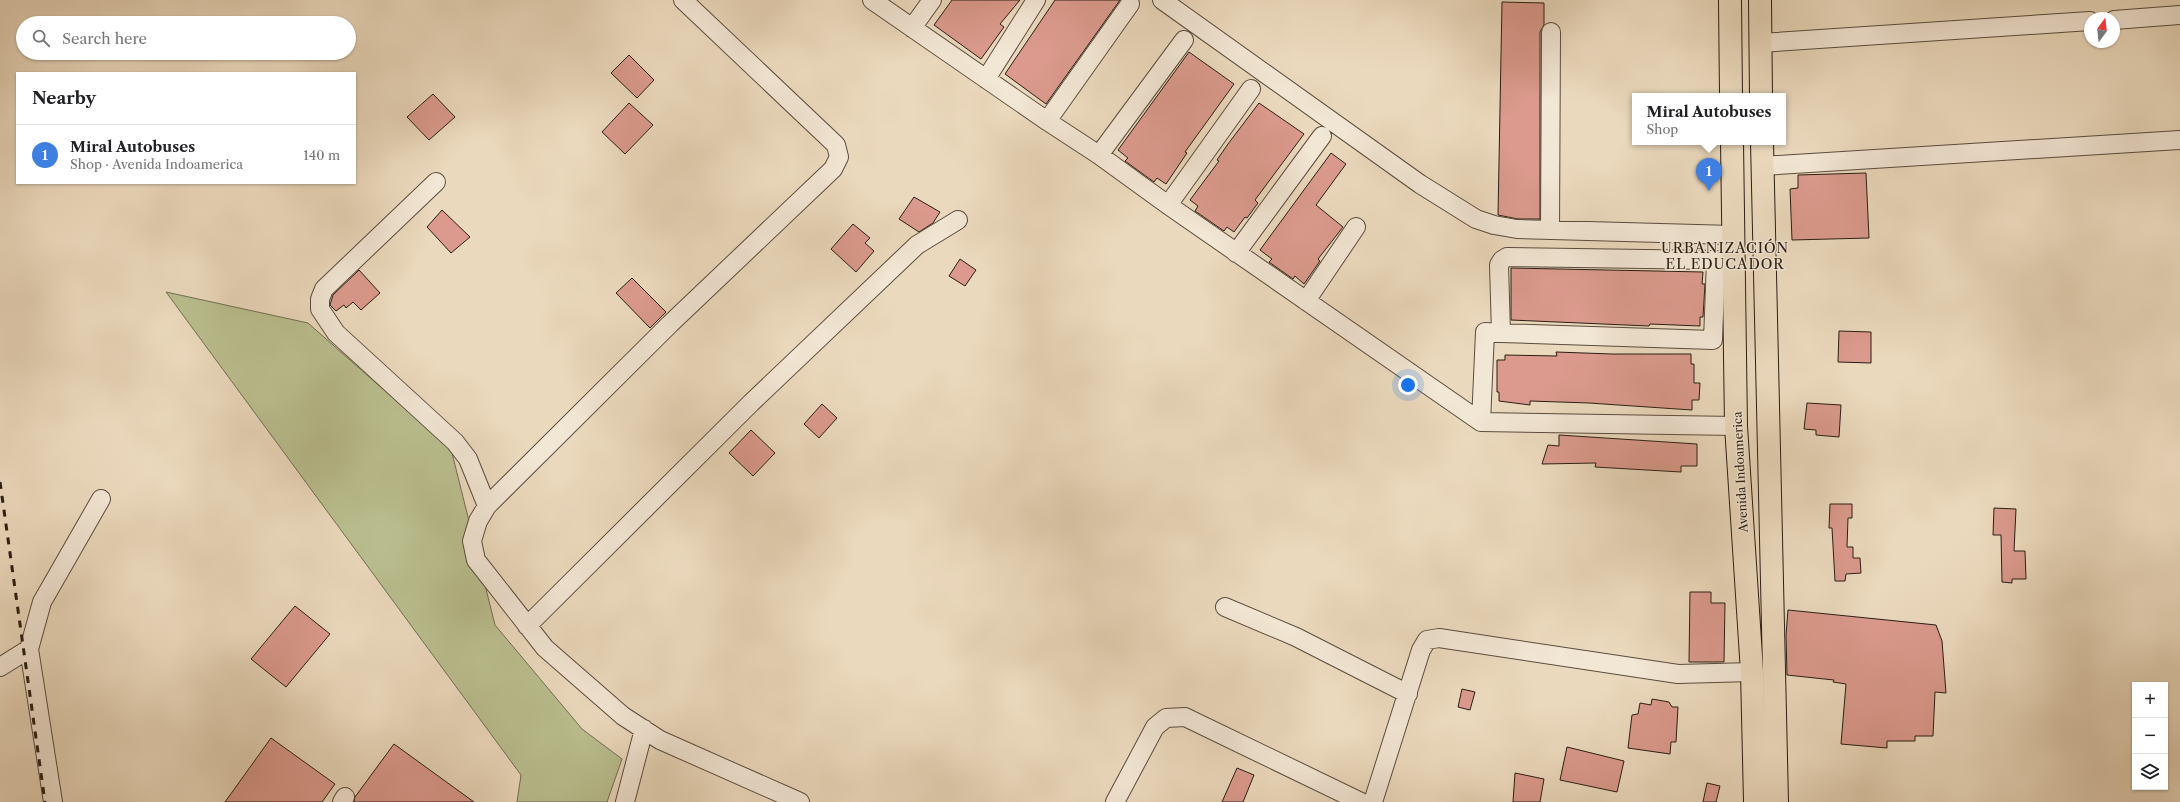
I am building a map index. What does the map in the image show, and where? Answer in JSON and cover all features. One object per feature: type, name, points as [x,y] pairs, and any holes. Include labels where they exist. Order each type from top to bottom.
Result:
[{"type":"main road","points":[[1730,0],[1731,93]]},
{"type":"main road","points":[[1760,0],[1761,93]]},
{"type":"main road","name":"Avenida Indoamerica","points":[[1732,145],[1736,426],[1752,672],[1755,802]]},
{"type":"main road","points":[[1762,145],[1777,802]]},
{"type":"street","points":[[683,0],[836,145],[839,157],[833,169],[670,324],[487,506],[478,521],[472,541],[476,560],[545,648],[623,716],[660,740],[800,802]]},
{"type":"street","points":[[872,0],[1047,121],[1099,155],[1236,253],[1481,422],[1736,426]]},
{"type":"street","points":[[912,28],[932,0]]},
{"type":"street","points":[[986,79],[1036,0]]},
{"type":"street","points":[[1162,0],[1420,184],[1476,219],[1505,228],[1733,235]]},
{"type":"street","points":[[1047,121],[1130,4]]},
{"type":"street","points":[[2120,20],[2180,15]]},
{"type":"street","points":[[1760,43],[2084,21]]},
{"type":"street","points":[[1550,230],[1551,32]]},
{"type":"street","points":[[1099,155],[1184,40]]},
{"type":"street","points":[[1168,205],[1251,89]]},
{"type":"street","points":[[1236,253],[1322,136]]},
{"type":"street","points":[[1762,166],[2180,140]]},
{"type":"street","points":[[436,182],[324,289],[320,299],[320,309],[336,333],[455,442],[468,459],[487,506]]},
{"type":"street","points":[[528,626],[751,402],[917,245],[958,220]]},
{"type":"street","points":[[1306,301],[1356,228]]},
{"type":"street","points":[[1481,422],[1485,332],[1501,333],[1713,340],[1716,260],[1507,257],[1502,260],[1499,265],[1501,333]]},
{"type":"street","points":[[53,802],[29,649],[42,602],[101,498]]},
{"type":"street","points":[[1224,607],[1296,637],[1408,694]]},
{"type":"street","points":[[1372,802],[1421,650],[1427,640],[1439,638],[1678,674],[1752,672]]},
{"type":"street","points":[[0,668],[29,649]]},
{"type":"street","points":[[1115,802],[1155,727],[1166,718],[1185,717],[1361,802]]},
{"type":"street","points":[[625,802],[644,729]]},
{"type":"green space","points":[[166,292],[308,323],[451,449],[495,625],[582,729],[622,759],[607,802],[517,802],[521,775]]},
{"type":"building","points":[[952,0],[1020,0],[1000,24],[1004,27],[981,59],[934,25]]},
{"type":"building","points":[[1055,0],[1120,0],[1046,104],[1005,74]]},
{"type":"building","points":[[1502,2],[1544,3],[1544,25],[1540,32],[1540,219],[1518,219],[1498,215]]},
{"type":"building","points":[[1189,52],[1234,84],[1185,152],[1187,153],[1166,184],[1157,178],[1154,182],[1125,161],[1128,158],[1118,150]]},
{"type":"building","points":[[629,55],[654,80],[637,98],[611,73]]},
{"type":"building","points":[[433,94],[455,117],[429,140],[407,117]]},
{"type":"building","points":[[629,103],[653,125],[625,154],[602,132]]},
{"type":"building","points":[[1259,103],[1304,134],[1255,200],[1258,203],[1247,218],[1245,217],[1234,232],[1227,227],[1224,231],[1195,211],[1198,206],[1190,200],[1219,161],[1217,160],[1228,144]]},
{"type":"building","points":[[1331,153],[1346,164],[1316,205],[1343,227],[1318,259],[1320,261],[1304,284],[1295,276],[1293,279],[1269,262],[1272,259],[1260,250]]},
{"type":"building","points":[[1866,173],[1869,238],[1792,240],[1790,189],[1798,188],[1798,175]]},
{"type":"building","points":[[914,197],[940,212],[933,223],[919,232],[899,219]]},
{"type":"building","points":[[442,210],[470,237],[451,253],[427,227]]},
{"type":"building","points":[[853,224],[870,238],[865,243],[874,251],[856,272],[831,249]]},
{"type":"building","points":[[960,259],[976,270],[965,286],[949,276]]},
{"type":"building","points":[[1511,268],[1703,272],[1702,284],[1705,284],[1703,317],[1700,317],[1700,326],[1650,324],[1649,326],[1511,320]]},
{"type":"building","points":[[359,270],[380,293],[361,310],[353,302],[346,308],[344,305],[336,311],[330,305],[333,295]]},
{"type":"building","points":[[632,278],[666,312],[650,328],[616,293]]},
{"type":"building","points":[[1839,331],[1871,332],[1871,363],[1838,362]]},
{"type":"building","points":[[1556,352],[1691,354],[1691,364],[1694,364],[1694,383],[1700,383],[1699,400],[1692,400],[1692,410],[1589,403],[1530,401],[1530,405],[1499,401],[1499,392],[1497,392],[1497,360],[1505,360],[1505,355],[1557,356]]},
{"type":"building","points":[[1807,403],[1841,405],[1839,437],[1816,435],[1816,430],[1804,429]]},
{"type":"building","points":[[822,404],[837,418],[819,438],[804,424]]},
{"type":"building","points":[[751,430],[775,453],[753,476],[729,453]]},
{"type":"building","points":[[1559,435],[1697,444],[1697,466],[1681,466],[1681,472],[1595,467],[1596,463],[1542,464],[1548,445],[1559,446]]},
{"type":"building","points":[[1830,504],[1852,504],[1852,518],[1848,518],[1847,547],[1853,547],[1853,558],[1860,558],[1861,573],[1846,574],[1845,581],[1835,581],[1832,528],[1829,528]]},
{"type":"building","points":[[1994,508],[2016,509],[2014,551],[2025,551],[2026,579],[2012,579],[2012,583],[2002,582],[2001,535],[1993,535]]},
{"type":"building","points":[[1690,592],[1711,592],[1711,603],[1725,603],[1724,662],[1689,662]]},
{"type":"building","points":[[295,606],[330,634],[286,687],[251,659]]},
{"type":"building","points":[[1788,610],[1936,625],[1942,641],[1946,693],[1935,692],[1933,736],[1915,736],[1915,741],[1887,741],[1887,748],[1841,744],[1846,684],[1833,682],[1834,680],[1787,675],[1786,635]]},
{"type":"building","points":[[1462,689],[1475,692],[1470,710],[1458,707]]},
{"type":"building","points":[[1652,699],[1669,702],[1672,707],[1678,707],[1676,742],[1671,742],[1670,754],[1628,748],[1632,715],[1638,714],[1640,703],[1651,705]]},
{"type":"building","points":[[271,738],[335,784],[322,802],[225,802]]},
{"type":"building","points":[[394,744],[474,802],[354,802],[355,797]]},
{"type":"building","points":[[1567,747],[1624,761],[1617,792],[1560,780]]},
{"type":"building","points":[[1237,768],[1254,775],[1243,802],[1222,802]]},
{"type":"building","points":[[1515,773],[1544,779],[1540,802],[1513,802]]},
{"type":"building","points":[[1707,783],[1720,786],[1716,802],[1703,802]]},
{"type":"railway","points":[[0,482],[45,802]]},
{"type":"place","name":"Miral Autobuses","points":[[1709,191]]},
{"type":"district","name":"URBANIZACIÓN EL EDUCADOR","points":[[1725,256]]}]
